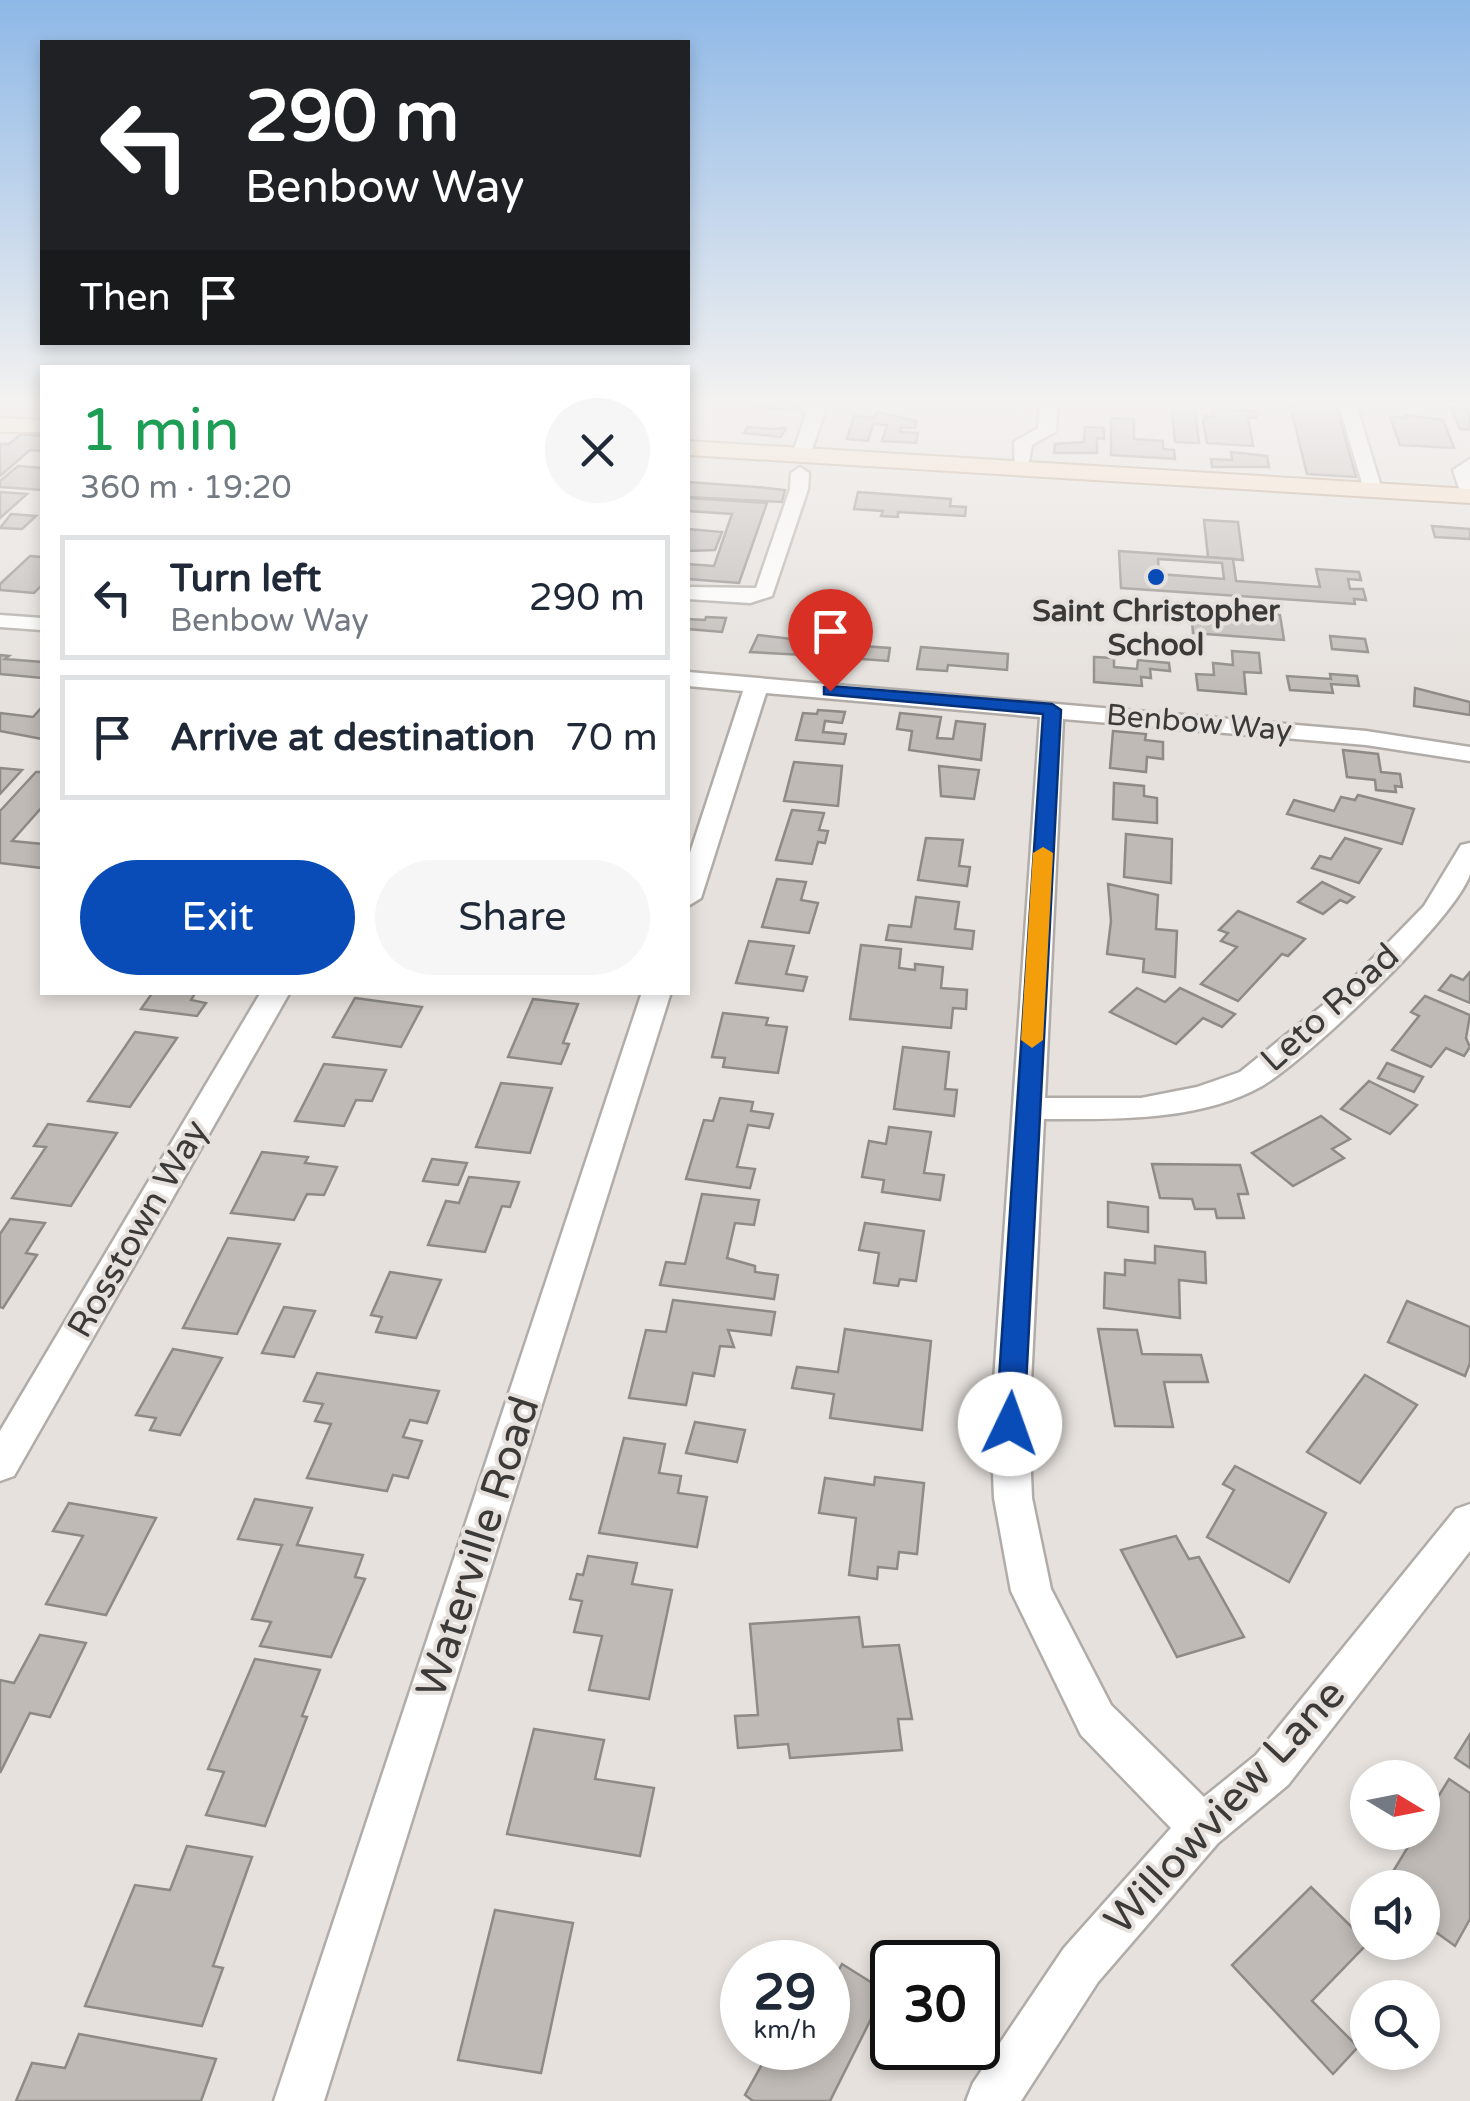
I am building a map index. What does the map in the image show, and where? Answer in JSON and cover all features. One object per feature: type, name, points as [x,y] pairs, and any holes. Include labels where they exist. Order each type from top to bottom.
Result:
[{"type":"main road","points":[[1342,499],[1470,513]]},
{"type":"street","points":[[690,592],[750,597],[765,592],[795,499]]},
{"type":"street","points":[[0,621],[40,624]]},
{"type":"street","name":"Benbow Way","points":[[690,679],[1366,738],[1470,754]]},
{"type":"street","points":[[690,892],[757,684]]},
{"type":"street","points":[[1052,710],[1010,1424],[1013,1498],[1031,1590],[1096,1720],[1202,1827]]},
{"type":"street","name":"Leto Road","points":[[1028,1108],[1141,1109],[1202,1096],[1250,1078],[1354,995],[1435,910],[1470,851]]},
{"type":"street","name":"Rosstown Way","points":[[0,1465],[274,995]]},
{"type":"street","name":"Waterville Road","points":[[299,2101],[656,995]]},
{"type":"street","name":"Willowview Lane","points":[[991,2101],[1081,1965],[1202,1827],[1272,1770],[1470,1520]]},
{"type":"building","points":[[0,499],[21,499],[0,518]]},
{"type":"building","points":[[690,499],[767,503],[739,583],[690,579],[690,564],[714,566],[732,514],[690,511]]},
{"type":"building","points":[[726,499],[783,499],[782,502]]},
{"type":"building","points":[[856,499],[951,499],[950,506],[966,507],[965,516],[898,512],[898,517],[881,516],[883,511],[854,509]]},
{"type":"building","points":[[11,514],[36,516],[22,529],[0,528]]},
{"type":"building","points":[[1204,520],[1238,522],[1243,560],[1208,557]]},
{"type":"building","points":[[1432,526],[1470,529],[1470,539],[1435,537]]},
{"type":"building","points":[[690,529],[722,532],[715,550],[690,551]]},
{"type":"building","name":"Saint Christopher School","points":[[1119,551],[1233,559],[1236,581],[1320,587],[1316,569],[1359,572],[1361,580],[1348,579],[1350,589],[1363,589],[1366,600],[1354,599],[1355,604],[1121,588]],"holes":[[[1158,559],[1222,563],[1224,579],[1159,574]]]},
{"type":"building","points":[[30,556],[40,557],[40,587],[34,593],[0,590],[0,584]]},
{"type":"building","points":[[1236,608],[1280,615],[1284,640],[1193,633],[1191,609],[1236,612]]},
{"type":"building","points":[[726,618],[722,632],[690,629],[690,619]]},
{"type":"building","points":[[828,632],[866,635],[863,646],[890,648],[888,661],[822,656]]},
{"type":"building","points":[[758,635],[810,641],[804,655],[750,652]]},
{"type":"building","points":[[1330,636],[1365,639],[1368,652],[1332,649]]},
{"type":"building","points":[[921,647],[1008,654],[1007,670],[948,665],[947,671],[917,669]]},
{"type":"building","points":[[1232,651],[1259,653],[1261,673],[1244,672],[1246,694],[1198,690],[1196,674],[1214,675],[1213,663],[1233,665]]},
{"type":"building","points":[[0,655],[9,656],[5,659],[40,662],[40,678],[0,674]]},
{"type":"building","points":[[1094,657],[1114,658],[1114,667],[1137,669],[1138,660],[1169,663],[1170,671],[1150,669],[1151,678],[1141,677],[1142,686],[1094,682]]},
{"type":"building","points":[[1330,674],[1357,676],[1359,686],[1331,684],[1333,693],[1290,690],[1287,676],[1331,679]]},
{"type":"building","points":[[1415,688],[1470,702],[1470,715],[1414,706]]},
{"type":"building","points":[[40,709],[40,739],[0,731],[0,713],[33,717]]},
{"type":"building","points":[[818,710],[845,712],[842,723],[825,721],[823,732],[846,734],[844,744],[796,740],[803,713],[817,714]]},
{"type":"building","points":[[900,713],[941,717],[937,738],[953,739],[956,721],[985,724],[981,760],[909,750],[912,731],[897,729]]},
{"type":"building","points":[[1113,731],[1146,734],[1145,740],[1163,742],[1163,759],[1147,757],[1146,772],[1110,768]]},
{"type":"building","points":[[1343,750],[1378,754],[1381,772],[1400,774],[1402,787],[1395,786],[1396,792],[1376,790],[1375,780],[1347,777]]},
{"type":"building","points":[[794,762],[842,766],[838,806],[784,801]]},
{"type":"building","points":[[939,766],[979,770],[974,799],[941,796]]},
{"type":"building","points":[[0,768],[22,770],[0,794]]},
{"type":"building","points":[[40,772],[40,809],[12,841],[40,844],[40,868],[0,863],[0,811]]},
{"type":"building","points":[[1114,783],[1144,786],[1144,796],[1157,798],[1157,823],[1113,819]]},
{"type":"building","points":[[1358,795],[1414,809],[1402,844],[1287,814],[1294,800],[1334,811],[1341,797],[1355,800]]},
{"type":"building","points":[[792,810],[824,813],[819,830],[828,831],[825,843],[818,842],[812,864],[776,860]]},
{"type":"building","points":[[1126,834],[1172,839],[1171,883],[1124,877]]},
{"type":"building","points":[[926,838],[963,840],[959,866],[970,867],[967,886],[918,880]]},
{"type":"building","points":[[1345,838],[1381,849],[1359,883],[1312,868],[1320,856],[1331,859]]},
{"type":"building","points":[[777,879],[806,882],[801,900],[818,903],[809,933],[762,927]]},
{"type":"building","points":[[1322,882],[1354,897],[1347,903],[1340,900],[1323,914],[1298,902]]},
{"type":"building","points":[[1108,884],[1158,895],[1156,929],[1177,931],[1175,977],[1143,972],[1144,959],[1107,954],[1111,921]]},
{"type":"building","points":[[916,897],[959,902],[955,929],[974,931],[972,949],[886,940],[889,925],[911,927]]},
{"type":"building","points":[[1238,911],[1305,939],[1288,956],[1282,954],[1238,1001],[1201,984],[1237,947],[1221,941],[1228,933],[1219,930]]},
{"type":"building","points":[[749,941],[794,946],[786,974],[807,977],[803,991],[736,983]]},
{"type":"building","points":[[861,945],[901,949],[899,968],[915,970],[915,964],[943,967],[941,988],[967,990],[966,1009],[953,1008],[951,1028],[850,1019]]},
{"type":"building","points":[[1470,972],[1470,1003],[1439,990],[1451,975],[1463,980]]},
{"type":"building","points":[[1137,988],[1165,1002],[1180,988],[1235,1014],[1222,1027],[1203,1018],[1176,1044],[1110,1012]]},
{"type":"building","points":[[151,995],[194,995],[191,1000],[206,1003],[197,1016],[141,1009]]},
{"type":"building","points":[[1425,996],[1470,1015],[1466,1038],[1470,1047],[1464,1056],[1446,1048],[1431,1067],[1392,1050],[1419,1016],[1411,1012]]},
{"type":"building","points":[[355,998],[422,1007],[401,1047],[333,1037]]},
{"type":"building","points":[[533,999],[578,1004],[563,1043],[569,1044],[561,1064],[508,1057]]},
{"type":"building","points":[[723,1013],[768,1018],[766,1025],[787,1027],[778,1073],[723,1067],[725,1058],[712,1057]]},
{"type":"building","points":[[135,1032],[177,1038],[130,1107],[88,1101]]},
{"type":"building","points":[[903,1047],[949,1052],[945,1089],[957,1090],[954,1116],[894,1109]]},
{"type":"building","points":[[1387,1063],[1423,1077],[1414,1092],[1378,1078]]},
{"type":"building","points":[[324,1064],[386,1070],[372,1101],[356,1100],[344,1126],[295,1121]]},
{"type":"building","points":[[1369,1081],[1417,1105],[1390,1134],[1341,1109]]},
{"type":"building","points":[[501,1083],[552,1088],[530,1153],[476,1147]]},
{"type":"building","points":[[720,1098],[753,1102],[751,1111],[773,1114],[769,1128],[748,1125],[737,1167],[755,1169],[750,1188],[686,1179],[704,1120],[713,1121]]},
{"type":"building","points":[[1321,1116],[1350,1139],[1332,1149],[1344,1158],[1293,1186],[1252,1153]]},
{"type":"building","points":[[48,1124],[117,1133],[71,1206],[12,1198],[46,1147],[34,1146]]},
{"type":"building","points":[[889,1127],[931,1132],[924,1173],[944,1175],[940,1200],[882,1192],[884,1180],[862,1177],[869,1141],[886,1144]]},
{"type":"building","points":[[262,1152],[308,1157],[305,1163],[337,1167],[324,1195],[307,1194],[294,1220],[231,1213]]},
{"type":"building","points":[[432,1159],[467,1163],[458,1185],[423,1181]]},
{"type":"building","points":[[1152,1164],[1240,1165],[1248,1194],[1238,1194],[1244,1218],[1217,1218],[1215,1209],[1195,1209],[1192,1199],[1160,1198]]},
{"type":"building","points":[[469,1177],[519,1182],[510,1207],[502,1206],[485,1252],[428,1245],[446,1201],[459,1203]]},
{"type":"building","points":[[702,1194],[759,1200],[754,1225],[735,1223],[727,1258],[755,1266],[755,1272],[778,1275],[774,1299],[660,1285],[666,1262],[685,1264]]},
{"type":"building","points":[[1108,1202],[1148,1207],[1148,1232],[1108,1227]]},
{"type":"building","points":[[10,1219],[45,1223],[26,1253],[37,1255],[3,1308],[0,1234]]},
{"type":"building","points":[[865,1223],[924,1231],[916,1281],[900,1279],[898,1286],[874,1283],[879,1253],[859,1250]]},
{"type":"building","points":[[228,1238],[280,1244],[237,1334],[183,1328]]},
{"type":"building","points":[[1155,1246],[1205,1252],[1206,1283],[1179,1280],[1180,1318],[1104,1308],[1105,1273],[1125,1275],[1125,1260],[1155,1263]]},
{"type":"building","points":[[390,1272],[441,1280],[416,1338],[376,1332],[382,1317],[371,1315]]},
{"type":"building","points":[[673,1300],[775,1312],[771,1335],[728,1330],[734,1347],[720,1346],[714,1376],[693,1373],[686,1405],[629,1398],[646,1330],[666,1332]]},
{"type":"building","points":[[1407,1301],[1470,1327],[1470,1363],[1465,1376],[1388,1342]]},
{"type":"building","points":[[284,1307],[315,1311],[294,1357],[262,1353]]},
{"type":"building","points":[[845,1329],[931,1341],[922,1430],[830,1418],[834,1394],[792,1388],[797,1367],[838,1372]]},
{"type":"building","points":[[1098,1329],[1137,1330],[1142,1354],[1201,1355],[1208,1382],[1164,1382],[1173,1427],[1115,1426]]},
{"type":"building","points":[[173,1349],[222,1358],[180,1435],[150,1430],[156,1418],[136,1415]]},
{"type":"building","points":[[317,1373],[439,1391],[427,1423],[410,1420],[403,1437],[422,1441],[408,1478],[393,1475],[387,1491],[307,1478],[331,1424],[315,1421],[323,1404],[304,1401]]},
{"type":"building","points":[[1365,1375],[1417,1405],[1360,1483],[1307,1452]]},
{"type":"building","points":[[695,1422],[745,1430],[737,1462],[686,1453]]},
{"type":"building","points":[[624,1438],[665,1444],[659,1473],[681,1476],[678,1493],[707,1497],[697,1547],[599,1533]]},
{"type":"building","points":[[1235,1466],[1326,1513],[1289,1582],[1207,1537],[1234,1490],[1223,1484]]},
{"type":"building","points":[[875,1477],[924,1483],[917,1554],[899,1552],[897,1569],[878,1567],[877,1579],[849,1575],[856,1518],[819,1513],[825,1478],[874,1485]]},
{"type":"building","points":[[255,1499],[312,1508],[297,1545],[363,1555],[355,1577],[365,1579],[331,1657],[260,1646],[271,1622],[252,1619],[282,1545],[238,1539]]},
{"type":"building","points":[[69,1503],[156,1518],[106,1615],[46,1604],[83,1536],[53,1531]]},
{"type":"building","points":[[1176,1536],[1189,1559],[1199,1557],[1244,1637],[1177,1657],[1121,1550]]},
{"type":"building","points":[[588,1556],[637,1563],[632,1584],[672,1590],[649,1699],[589,1690],[602,1636],[574,1632],[582,1601],[570,1599],[577,1574],[583,1575]]},
{"type":"building","points":[[859,1617],[863,1647],[899,1645],[912,1719],[898,1719],[902,1750],[790,1758],[788,1744],[738,1748],[735,1716],[758,1715],[750,1624]]},
{"type":"building","points":[[40,1635],[86,1643],[50,1717],[30,1713],[0,1773],[0,1680],[14,1683]]},
{"type":"building","points":[[255,1659],[320,1670],[302,1716],[307,1717],[265,1826],[206,1815],[224,1772],[208,1769]]},
{"type":"building","points":[[534,1729],[604,1740],[595,1779],[654,1788],[640,1856],[507,1834]]},
{"type":"building","points":[[1470,1734],[1470,1768],[1455,1758]]},
{"type":"building","points":[[1449,1779],[1470,1793],[1470,1919],[1455,1946],[1440,1935],[1440,1870],[1394,1870],[1406,1850],[1440,1850],[1440,1794]]},
{"type":"building","points":[[187,1846],[252,1857],[213,1966],[223,1968],[202,2026],[85,2006],[135,1885],[170,1890]]},
{"type":"building","points":[[1311,1887],[1350,1925],[1352,1960],[1312,2001],[1350,2039],[1350,2056],[1333,2074],[1232,1965]]},
{"type":"building","points":[[495,1910],[573,1923],[541,2073],[458,2060]]},
{"type":"building","points":[[850,1969],[870,1982],[870,2021],[850,2061]]},
{"type":"building","points":[[79,2034],[216,2059],[201,2101],[16,2101],[32,2063],[65,2068]]},
{"type":"building","points":[[759,2070],[846,2070],[830,2101],[753,2101],[745,2095]]},
{"type":"slow traffic","points":[[1032,1040],[1043,853]]},
{"type":"place","name":"Saint Christopher School","points":[[1156,577]]},
{"type":"route","points":[[830,691],[1052,710],[1010,1424]]}]
